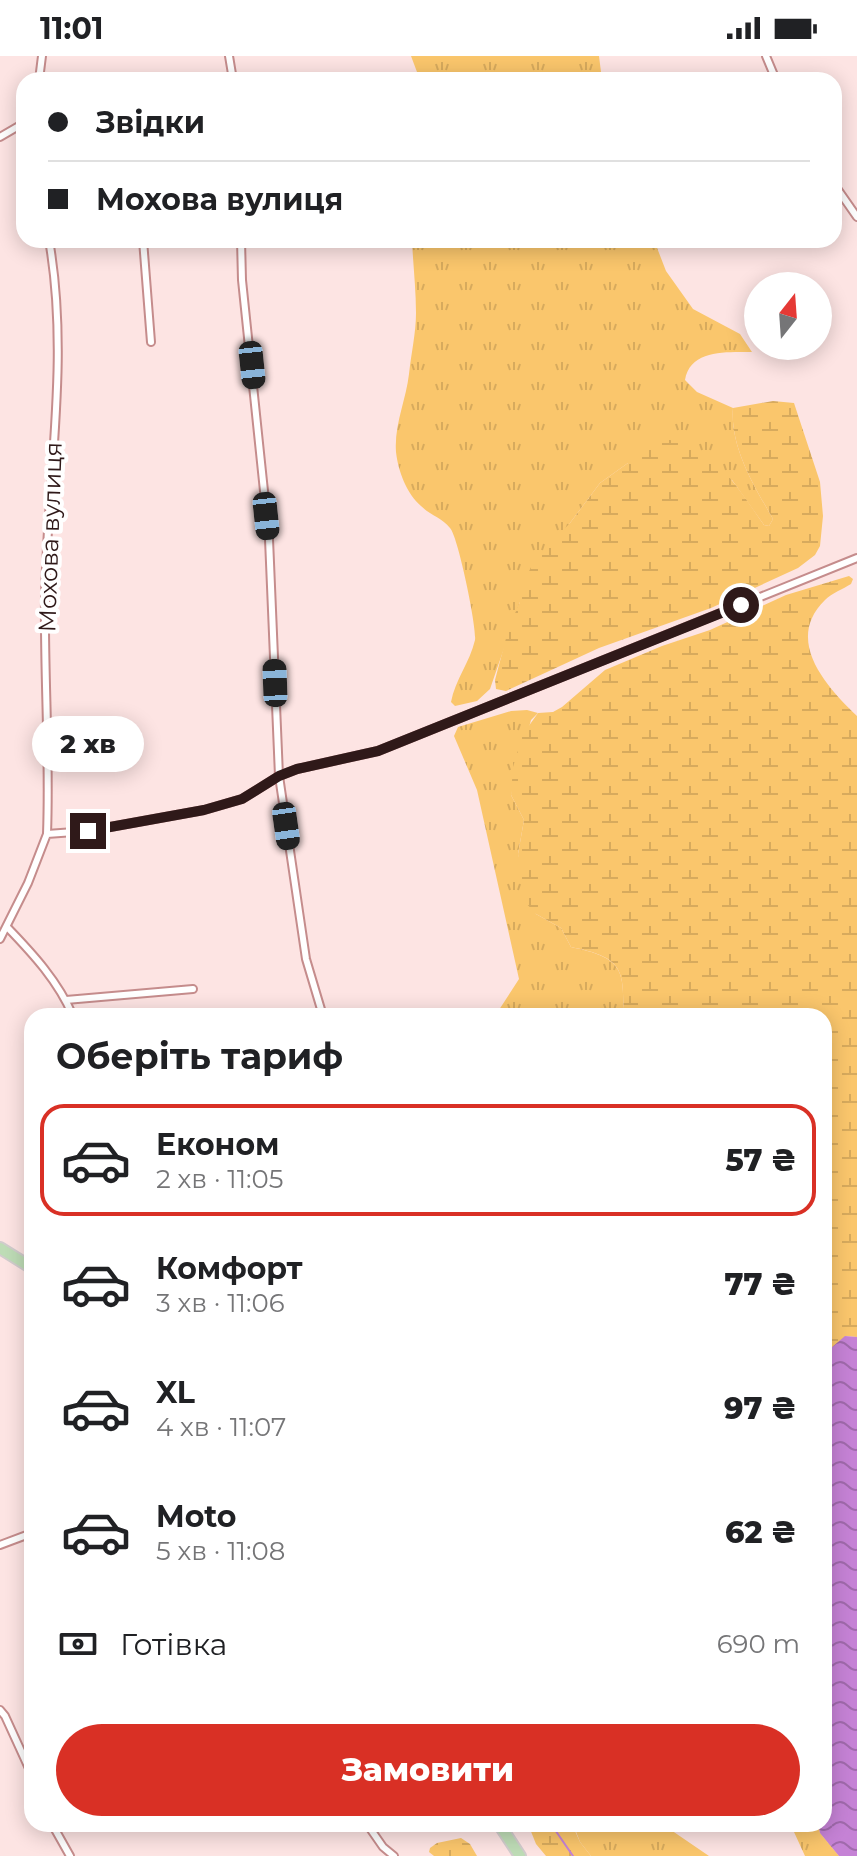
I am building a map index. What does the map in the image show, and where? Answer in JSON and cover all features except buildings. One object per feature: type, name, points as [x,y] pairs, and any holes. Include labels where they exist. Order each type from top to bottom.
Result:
[{"type":"main road","points":[[0,1248],[24,1263]]},
{"type":"main road","points":[[504,1832],[520,1856]]},
{"type":"street","points":[[0,137],[16,128]]},
{"type":"street","points":[[10,132],[16,132]]},
{"type":"street","points":[[842,195],[857,217]]},
{"type":"street","name":"Мохова вулиця","points":[[0,939],[28,883],[47,834],[49,775],[45,598],[57,349],[50,248]]},
{"type":"street","points":[[144,248],[151,342]]},
{"type":"street","points":[[241,248],[269,539],[279,776],[306,959],[321,1008]]},
{"type":"street","points":[[47,834],[88,831],[204,810],[242,799],[279,776],[378,751],[857,558]]},
{"type":"street","points":[[7,927],[36,956],[70,1008]]},
{"type":"street","points":[[66,1000],[193,989]]},
{"type":"street","points":[[0,1545],[24,1536]]},
{"type":"street","points":[[0,1710],[24,1758]]},
{"type":"street","points":[[56,1832],[70,1856]]},
{"type":"street","points":[[373,1832],[394,1856]]},
{"type":"green space","points":[[411,56],[599,56],[601,72],[417,72]]},
{"type":"green space","points":[[413,248],[657,248],[666,271],[693,309],[740,334],[744,340],[744,352],[711,354],[702,358],[688,370],[685,380],[697,392],[733,408],[739,452],[773,519],[769,526],[764,525],[732,480],[628,463],[600,483],[570,523],[520,602],[490,689],[477,701],[455,706],[451,702],[453,694],[475,640],[462,564],[450,528],[421,506],[407,489],[396,452],[416,321]]},
{"type":"green space","points":[[773,401],[794,403],[820,482],[823,516],[820,546],[815,555],[798,568],[711,608],[599,648],[506,691],[496,689],[495,680],[509,627],[520,602],[518,594],[534,561],[570,523],[600,483],[654,440],[673,440],[705,455],[732,480],[764,525],[769,526],[773,519],[739,452],[733,408]]},
{"type":"green space","points":[[849,576],[853,579],[851,584],[825,600],[813,615],[808,631],[809,646],[822,677],[857,716],[857,1337],[845,1336],[857,1516],[857,1856],[839,1856],[820,1832],[832,1832],[832,1008],[624,1008],[622,982],[616,966],[604,957],[571,947],[561,928],[536,914],[525,902],[518,854],[524,820],[511,795],[513,767],[523,734],[538,713],[553,712],[562,707],[605,670],[710,630],[786,595]]},
{"type":"green space","points":[[511,711],[538,713],[531,720],[511,795],[524,820],[518,854],[536,914],[561,928],[571,947],[603,957],[616,966],[622,982],[624,1008],[500,1008],[519,979],[477,790],[454,736],[458,727]]},
{"type":"green space","points":[[531,1832],[576,1832],[591,1856],[546,1856]]},
{"type":"green space","points":[[576,1832],[674,1832],[709,1856],[591,1856]]},
{"type":"green space","points":[[794,1832],[820,1832],[839,1856],[805,1856]]},
{"type":"green space","points":[[461,1838],[470,1844],[477,1856],[434,1856],[429,1852],[437,1843]]},
{"type":"water","points":[[845,1336],[857,1337],[857,1856],[839,1856],[820,1832],[832,1832],[832,1347]]},
{"type":"waterway","points":[[556,1832],[573,1856]]},
{"type":"route","points":[[88,831],[204,810],[242,799],[279,776],[297,769],[378,751],[741,605]]}]
